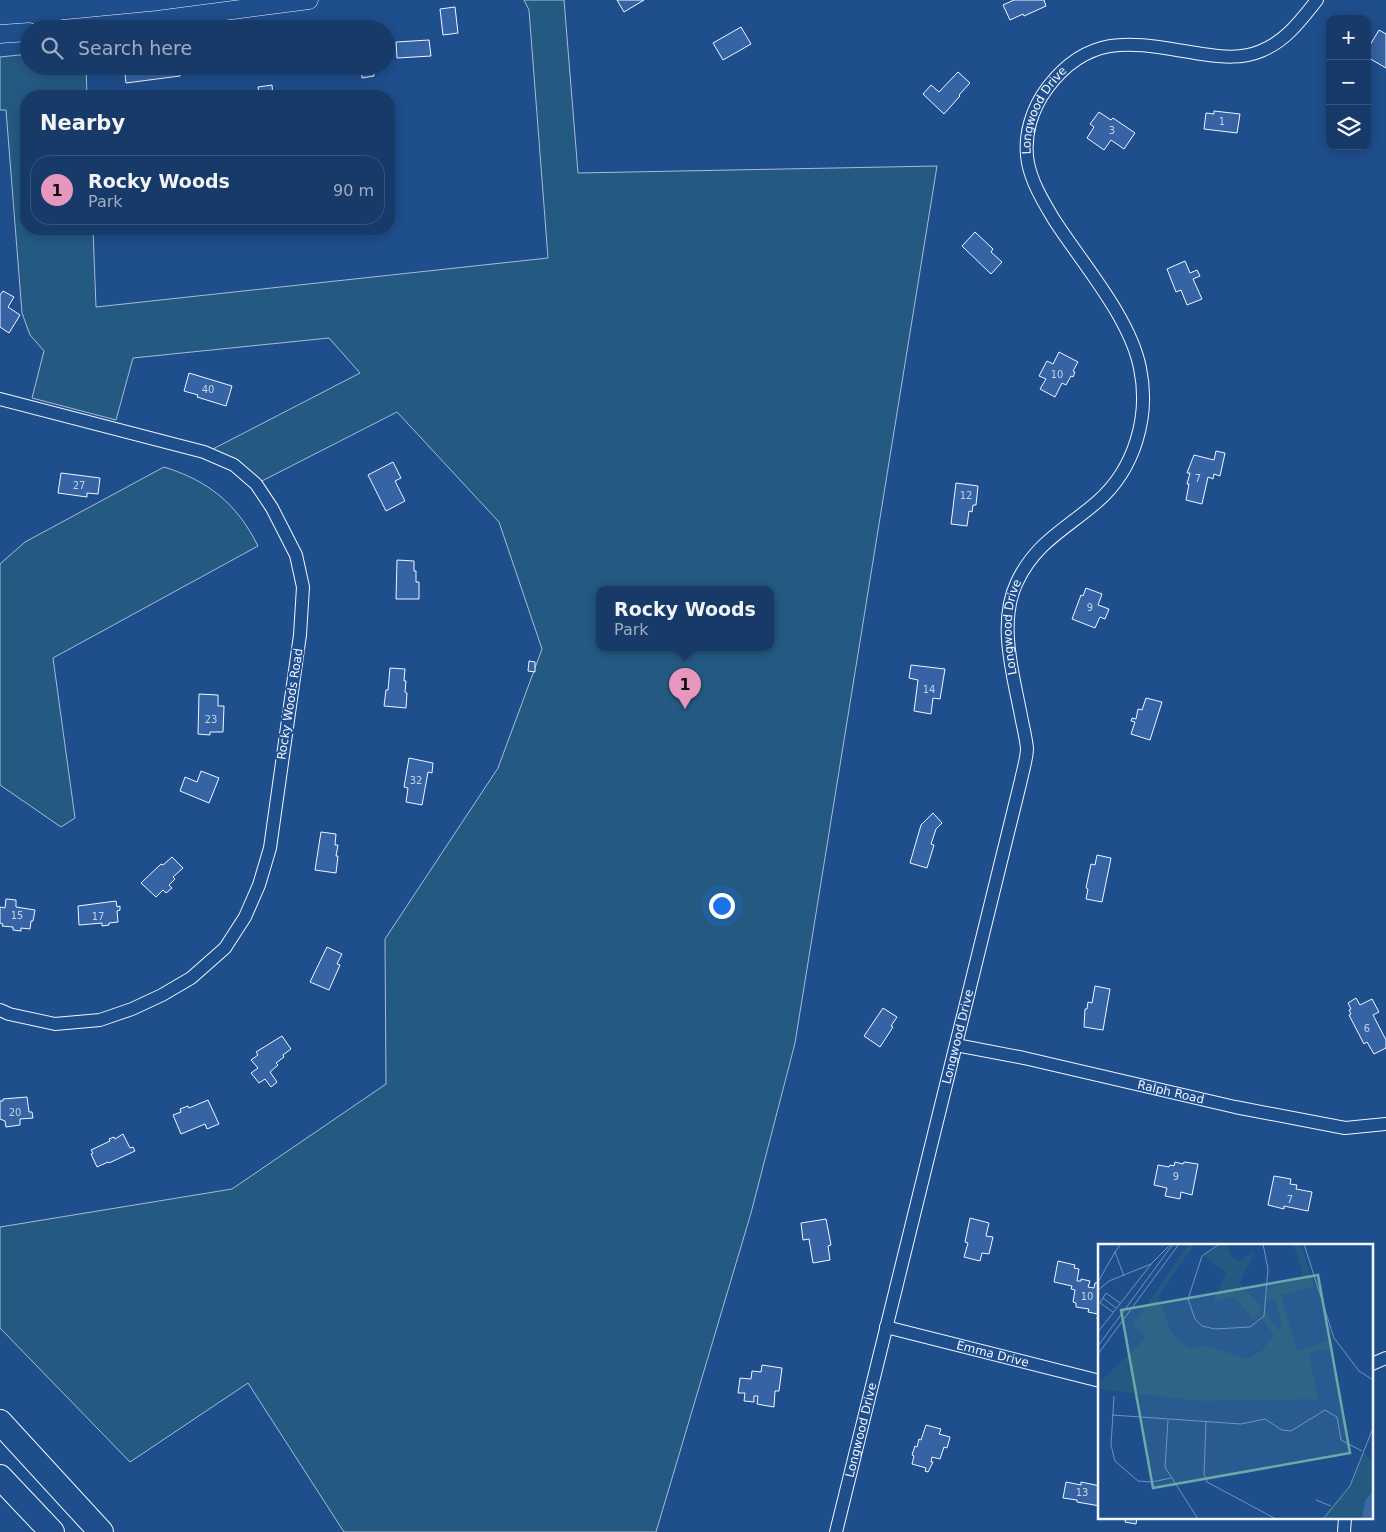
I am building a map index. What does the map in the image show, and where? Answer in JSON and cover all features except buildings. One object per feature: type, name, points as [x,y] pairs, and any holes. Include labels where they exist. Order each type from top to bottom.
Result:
[{"type":"highway","points":[[0,1422],[101,1532]]},
{"type":"highway","points":[[0,1476],[52,1532]]},
{"type":"main road","points":[[157,20],[309,0]]},
{"type":"main road","points":[[0,34],[20,33]]},
{"type":"street","name":"Longwood Drive","points":[[836,1532],[1027,749],[1011,656],[1008,624],[1013,593],[1032,556],[1063,527],[1097,502],[1118,479],[1133,451],[1139,431],[1142,410],[1143,389],[1140,368],[1126,329],[1049,211],[1032,176],[1026,146],[1029,125],[1042,96],[1061,72],[1078,59],[1092,52],[1117,45],[1138,44],[1221,56],[1252,54],[1272,46],[1289,34],[1317,0]]},
{"type":"street","name":"Rocky Woods Road","points":[[0,399],[204,452],[234,465],[256,484],[272,508],[296,555],[302,587],[300,635],[270,848],[245,917],[225,948],[191,978],[170,991],[132,1010],[100,1020],[56,1024],[9,1014],[0,1010]]},
{"type":"street","name":"Ralph Road","points":[[956,1045],[1024,1058],[1235,1107],[1345,1128],[1386,1124]]},
{"type":"street","name":"Emma Drive","points":[[886,1327],[1098,1380]]},
{"type":"street","points":[[1374,1363],[1386,1358]]},
{"type":"shaded area","points":[[524,0],[564,0],[578,173],[937,166],[795,1043],[751,1213],[656,1532],[344,1532],[248,1383],[130,1462],[0,1328],[0,1227],[232,1189],[386,1084],[385,939],[498,768],[542,649],[499,522],[397,412],[256,484],[211,450],[360,373],[329,338],[133,358],[116,420],[32,398],[44,351],[30,335],[22,313],[6,110],[0,110],[0,57],[20,55],[20,75],[86,75],[87,90],[20,90],[20,235],[93,235],[96,307],[548,258],[529,10]]},
{"type":"shaded area","points":[[164,467],[195,479],[220,496],[241,518],[258,546],[53,658],[75,818],[61,827],[0,785],[0,564],[25,542]]},
{"type":"place","name":"Rocky Woods","points":[[685,709]]}]
